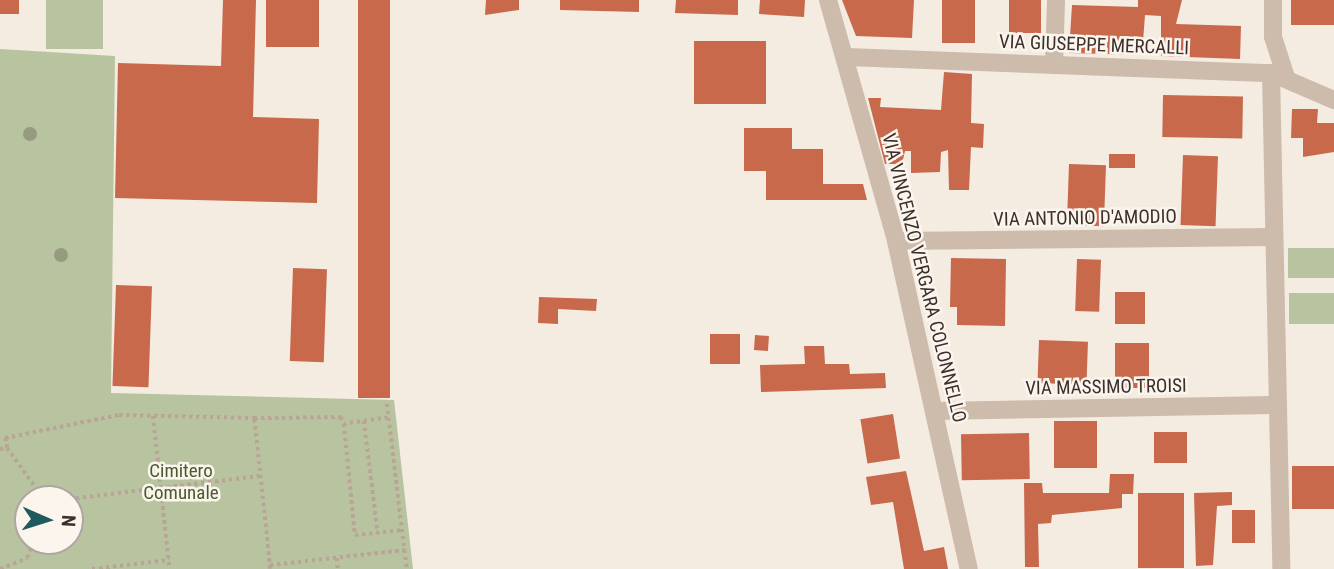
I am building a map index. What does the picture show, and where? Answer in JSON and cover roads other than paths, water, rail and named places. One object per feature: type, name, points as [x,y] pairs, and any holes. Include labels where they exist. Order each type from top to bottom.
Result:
[{"type":"street","name":"VIA VINCENZO VERGARA COLONNELLO","points":[[828,0],[847,57],[896,241],[969,569]]},
{"type":"street","points":[[1054,65],[1056,0]]},
{"type":"street","points":[[1273,0],[1273,37],[1278,75],[1274,237],[1281,569]]},
{"type":"street","name":"VIA GIUSEPPE MERCALLI","points":[[847,57],[1278,75],[1334,100]]},
{"type":"street","name":"VIA ANTONIO D'AMODIO","points":[[896,241],[1274,237]]},
{"type":"street","name":"VIA MASSIMO TROISI","points":[[935,411],[1278,405]]},
{"type":"park label","name":"Cimitero Comunale","points":[[181,482]]}]
